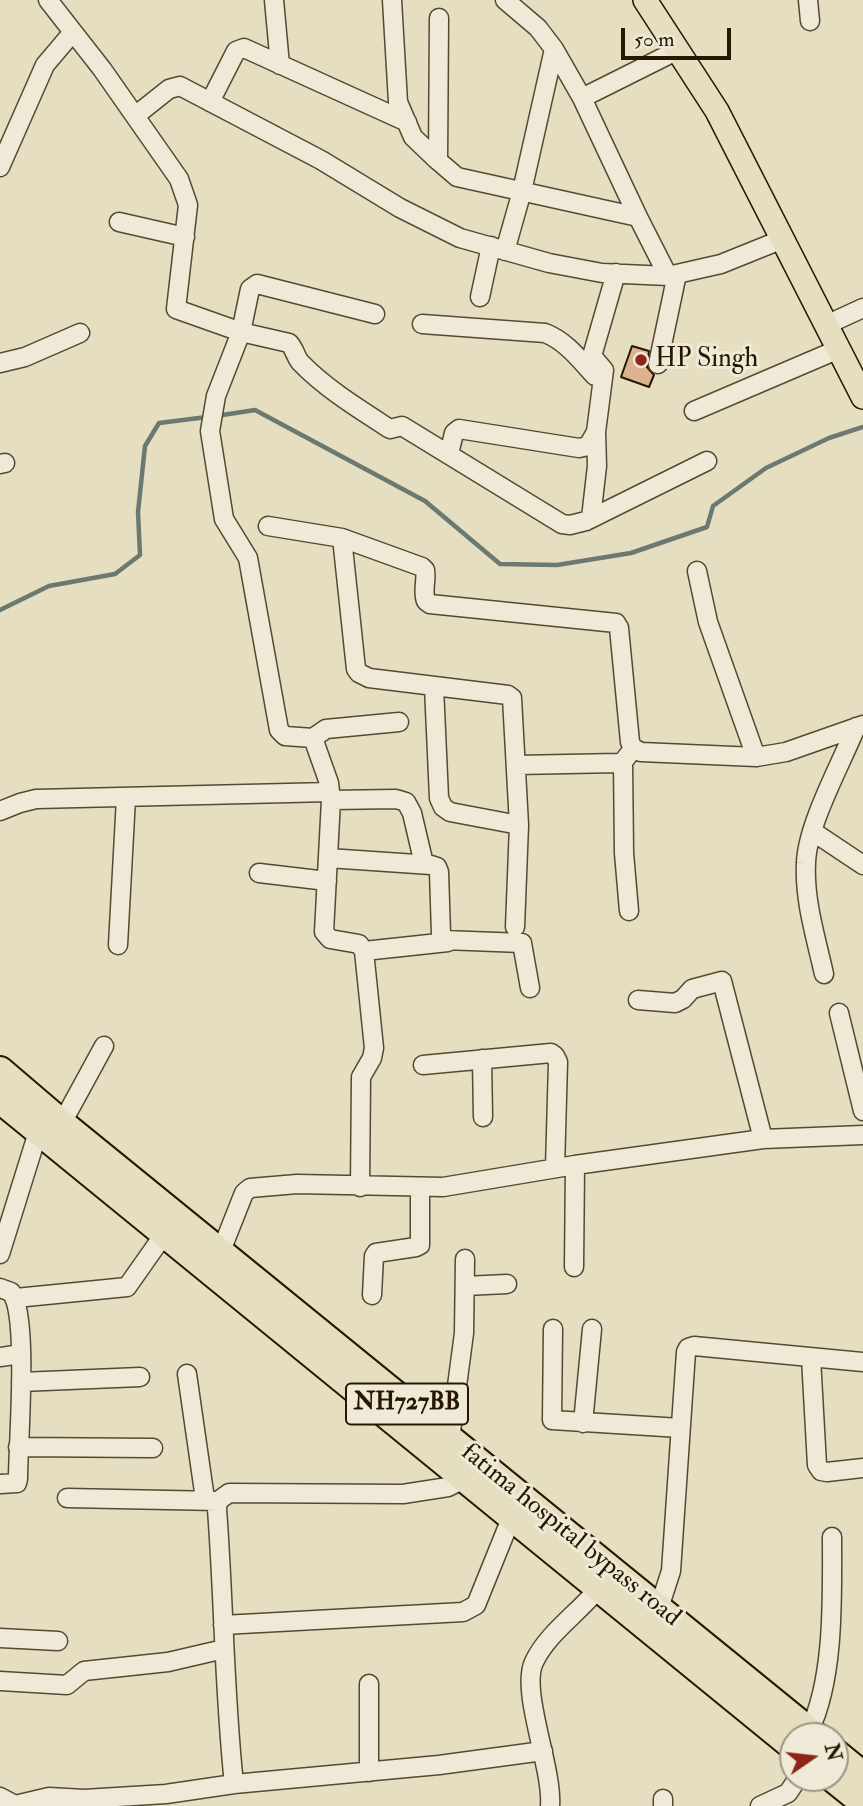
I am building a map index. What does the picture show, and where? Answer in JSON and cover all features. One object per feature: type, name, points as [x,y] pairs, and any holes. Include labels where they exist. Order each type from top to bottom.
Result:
[{"type":"highway","name":"fatima hospital bypass road","points":[[0,1070],[50,1127],[165,1233],[254,1292],[450,1439],[605,1579],[786,1722]]},
{"type":"highway","name":"fatima hospital bypass road","points":[[0,1100],[50,1127],[221,1251],[254,1292],[466,1478],[512,1516],[605,1579],[659,1608],[788,1722]]},
{"type":"main road","points":[[645,0],[717,111],[863,397]]},
{"type":"street","points":[[48,0],[179,179],[188,205],[176,309],[241,332],[289,343],[301,362],[351,404],[390,429],[402,426],[562,524],[578,524],[707,461]]},
{"type":"street","points":[[274,0],[280,65]]},
{"type":"street","points":[[392,0],[398,102],[413,137],[438,161],[457,177],[638,217]]},
{"type":"street","points":[[505,0],[538,29],[554,49],[582,99],[638,217],[673,275],[658,364]]},
{"type":"street","points":[[808,0],[810,22]]},
{"type":"street","points":[[438,161],[439,18]]},
{"type":"street","points":[[0,167],[45,65],[74,32]]},
{"type":"street","points":[[211,102],[240,48],[244,48],[407,122]]},
{"type":"street","points":[[480,297],[522,191],[554,49]]},
{"type":"street","points":[[582,99],[678,50]]},
{"type":"street","points":[[135,116],[174,87],[185,88],[460,238],[549,263],[616,273],[673,275],[721,264],[783,239]]},
{"type":"street","points":[[119,222],[185,237]]},
{"type":"street","points":[[591,518],[597,466],[596,432],[604,370],[592,356],[616,273]]},
{"type":"street","points":[[375,314],[257,284],[250,289],[241,332],[216,396],[210,431],[224,519],[248,558],[279,730],[285,736],[313,738],[326,729],[399,722]]},
{"type":"street","points":[[826,325],[863,308]]},
{"type":"street","points":[[422,324],[545,332],[566,345],[603,384]]},
{"type":"street","points":[[0,363],[25,357],[80,333]]},
{"type":"street","points":[[694,411],[839,349]]},
{"type":"street","points":[[449,454],[453,433],[459,429],[579,448],[588,446],[596,432]]},
{"type":"street","points":[[268,526],[342,538],[425,570],[424,596],[430,604],[616,624],[619,628],[630,743],[624,853],[629,911]]},
{"type":"street","points":[[342,538],[356,669],[359,673],[369,678],[508,695],[512,698],[519,825],[515,927]]},
{"type":"street","points":[[697,571],[708,622],[756,757]]},
{"type":"street","points":[[433,687],[439,798],[443,807],[450,812],[519,825]]},
{"type":"street","points":[[517,765],[641,752],[756,757],[786,752],[860,726]]},
{"type":"street","points":[[824,974],[808,899],[806,861],[812,831],[860,726]]},
{"type":"street","points":[[313,738],[330,796],[326,937],[359,944],[364,951],[374,1048],[372,1058],[361,1077],[360,1187]]},
{"type":"street","points":[[0,811],[36,799],[330,796],[396,799],[406,802],[412,813],[424,864]]},
{"type":"street","points":[[118,945],[126,798]]},
{"type":"street","points":[[812,831],[863,865]]},
{"type":"street","points":[[328,858],[437,867],[441,934],[448,942]]},
{"type":"street","points":[[259,873],[327,881]]},
{"type":"street","points":[[364,951],[448,942],[522,943],[530,988]]},
{"type":"street","points":[[638,1000],[680,1002],[692,989],[722,981],[763,1139]]},
{"type":"street","points":[[839,1013],[863,1111]]},
{"type":"street","points":[[0,1254],[8,1201],[50,1127],[104,1045]]},
{"type":"street","points":[[423,1065],[551,1053],[555,1056],[558,1062],[555,1168]]},
{"type":"street","points":[[482,1059],[483,1117]]},
{"type":"street","points":[[221,1251],[246,1190],[297,1184],[360,1187],[454,1185],[763,1139],[863,1135]]},
{"type":"street","points":[[574,1267],[575,1165]]},
{"type":"street","points":[[372,1295],[376,1253],[420,1245],[420,1187]]},
{"type":"street","points":[[16,1298],[122,1289],[131,1283],[165,1233]]},
{"type":"street","points":[[450,1439],[464,1333],[465,1259]]},
{"type":"street","points":[[465,1286],[507,1284]]},
{"type":"street","points":[[0,1288],[11,1292],[16,1298],[21,1382],[17,1483],[0,1484]]},
{"type":"street","points":[[553,1329],[551,1416],[557,1422],[681,1428]]},
{"type":"street","points":[[583,1423],[592,1329]]},
{"type":"street","points":[[659,1608],[671,1572],[688,1348],[863,1362]]},
{"type":"street","points":[[0,1357],[20,1354]]},
{"type":"street","points":[[811,1358],[817,1465],[821,1471],[827,1472],[863,1468]]},
{"type":"street","points":[[187,1374],[212,1500],[217,1510],[227,1720],[234,1784]]},
{"type":"street","points":[[21,1382],[140,1377]]},
{"type":"street","points":[[18,1447],[153,1448]]},
{"type":"street","points":[[67,1498],[212,1500],[229,1493],[404,1494],[448,1487],[466,1478]]},
{"type":"street","points":[[223,1625],[463,1612],[476,1605],[512,1516]]},
{"type":"street","points":[[812,1722],[821,1701],[831,1630],[832,1537]]},
{"type":"street","points":[[550,1806],[551,1791],[530,1674],[535,1660],[546,1645],[605,1579]]},
{"type":"street","points":[[0,1638],[58,1641]]},
{"type":"street","points":[[0,1681],[68,1685],[84,1671],[168,1662],[224,1649]]},
{"type":"street","points":[[369,1684],[369,1772]]},
{"type":"street","points":[[10,1802],[49,1797],[189,1798],[234,1784],[439,1765],[543,1751]]},
{"type":"street","points":[[761,1806],[789,1792]]},
{"type":"building","name":"HP Singh","points":[[632,346],[649,351],[647,367],[654,375],[649,387],[621,377]]},
{"type":"waterway","points":[[216,416],[255,410],[425,501],[500,564],[557,565],[631,553],[707,527],[713,506],[766,468],[829,438],[863,427]]},
{"type":"waterway","points":[[0,610],[49,586],[115,574],[140,555],[138,512],[145,446],[159,423],[207,417]]},
{"type":"place","name":"HP Singh","points":[[641,360]]}]
